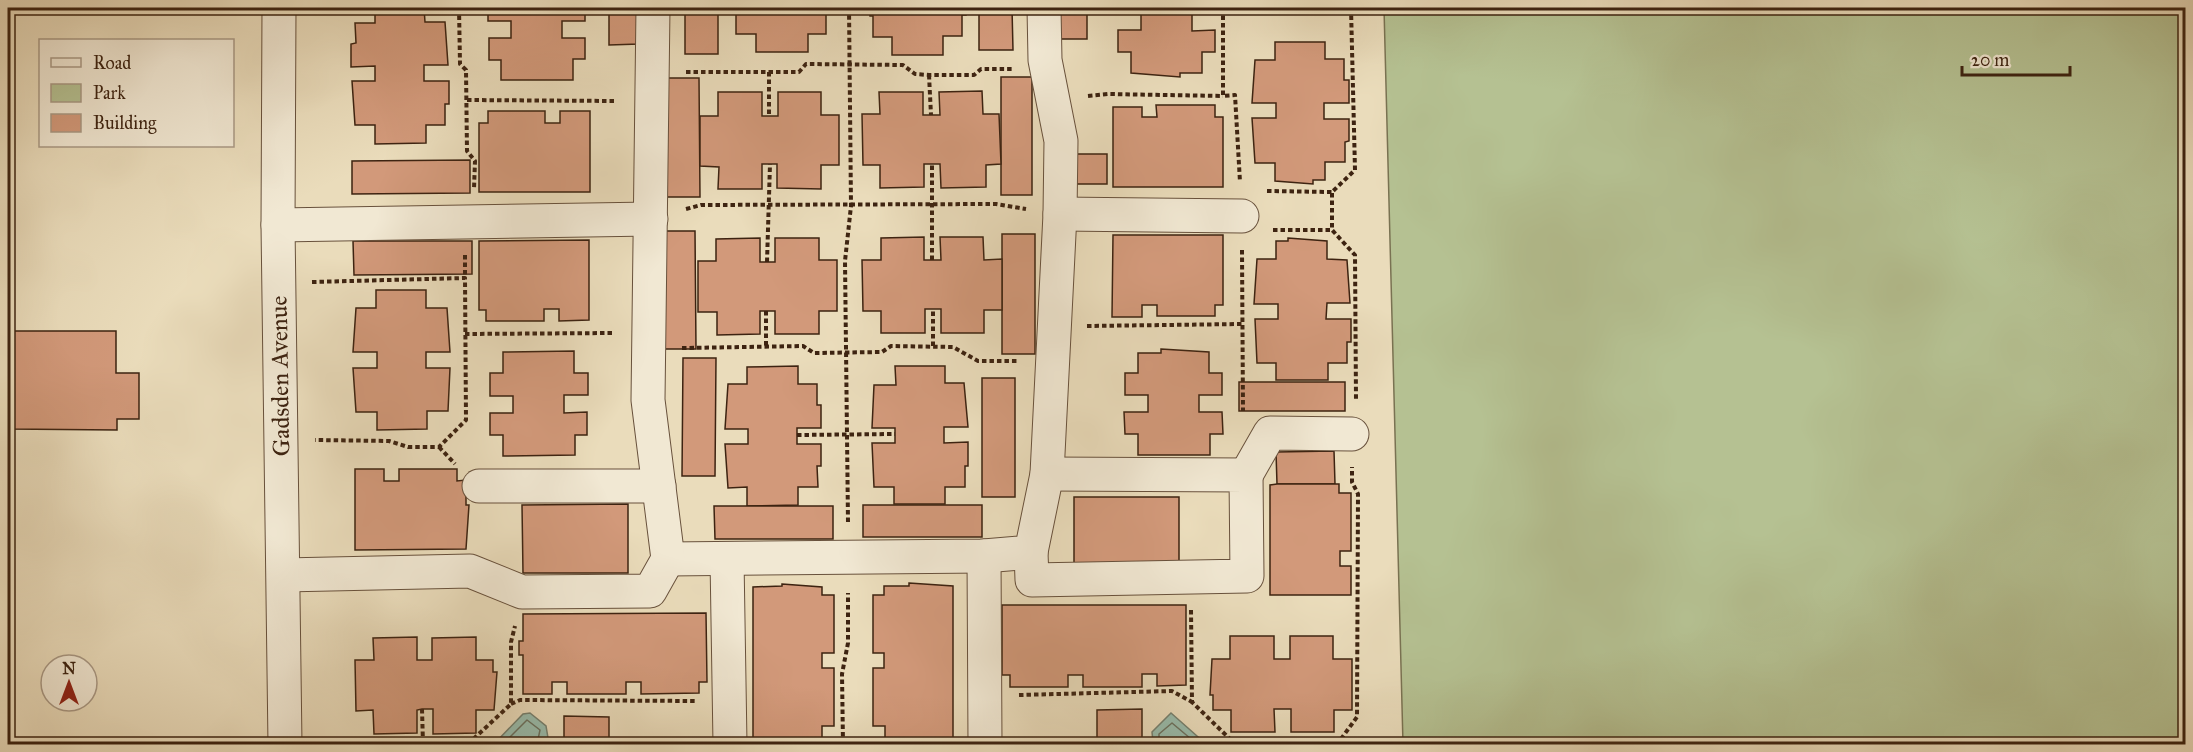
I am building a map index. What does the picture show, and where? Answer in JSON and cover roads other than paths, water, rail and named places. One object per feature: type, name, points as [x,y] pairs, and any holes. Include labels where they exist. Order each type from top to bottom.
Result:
[{"type":"street","name":"Gadsden Avenue","points":[[279,8],[278,225],[285,744]]},
{"type":"street","points":[[284,575],[470,571],[522,592],[650,591],[668,560],[648,400],[653,8]]},
{"type":"street","points":[[1044,8],[1045,60],[1061,141],[1060,214],[1047,474],[1031,552],[1032,580],[1247,576],[1246,475],[1270,433],[1352,434]]},
{"type":"street","points":[[1060,214],[1251,216]]},
{"type":"street","points":[[278,225],[651,219]]},
{"type":"street","points":[[1047,474],[1246,475]]},
{"type":"street","points":[[479,486],[659,486]]},
{"type":"street","points":[[668,560],[984,556],[1031,552]]},
{"type":"street","points":[[984,556],[985,744]]},
{"type":"street","points":[[727,559],[730,744]]},
{"type":"water","points":[[530,713],[546,726],[548,738],[541,744],[494,744],[523,714]]},
{"type":"water","points":[[1171,713],[1206,744],[1157,744],[1153,742],[1152,732]]}]
